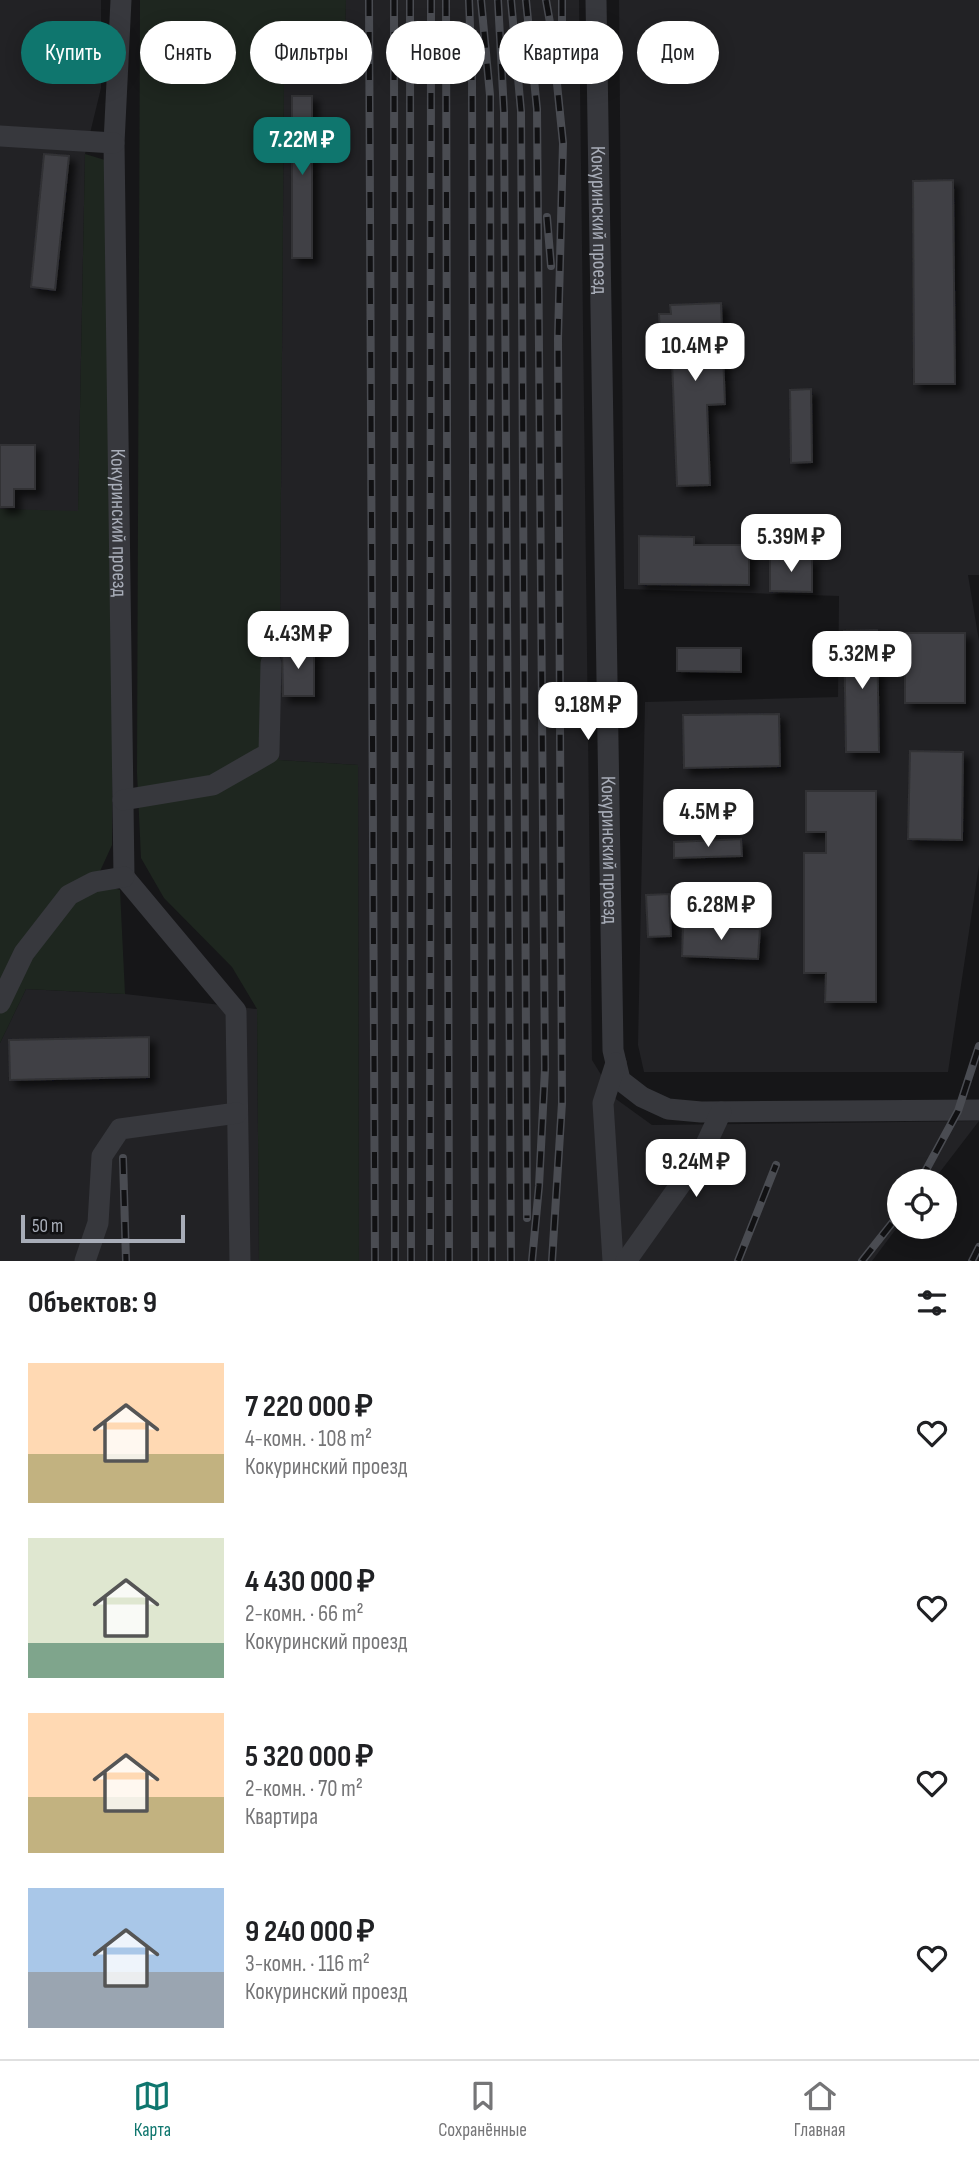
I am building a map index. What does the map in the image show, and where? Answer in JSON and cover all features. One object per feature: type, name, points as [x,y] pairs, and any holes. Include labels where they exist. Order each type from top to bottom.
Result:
[{"type":"street","name":"Кокуринский проезд","points":[[121,0],[114,143],[124,877]]},
{"type":"street","name":"Кокуринский проезд","points":[[596,0],[613,1050],[620,1080],[642,1097],[668,1109],[721,1112],[979,1110]]},
{"type":"street","points":[[0,136],[114,143]]},
{"type":"street","points":[[123,800],[213,785],[269,753],[271,663]]},
{"type":"street","points":[[0,1003],[24,953],[69,895],[94,882],[124,877],[236,1011],[240,1261]]},
{"type":"street","points":[[612,1261],[603,1103],[616,1063]]},
{"type":"street","points":[[85,1261],[98,1223],[102,1156],[120,1129],[237,1112]]},
{"type":"street","points":[[626,1261],[700,1157],[721,1112]]},
{"type":"shaded area","points":[[0,0],[101,0],[101,21],[21,21],[21,84],[101,84],[85,154],[78,512],[0,509]]},
{"type":"shaded area","points":[[140,0],[346,0],[345,21],[250,21],[250,84],[284,84],[279,760],[358,765],[359,1261],[259,1261],[257,1009],[232,967],[164,898],[141,858],[137,773]]},
{"type":"shaded area","points":[[346,0],[579,0],[579,21],[499,21],[499,84],[580,84],[592,1060],[616,1099],[652,1125],[979,1121],[942,1169],[887,1169],[888,1239],[872,1261],[359,1261],[358,765],[279,760],[284,84],[372,84],[372,21],[345,21]]},
{"type":"shaded area","points":[[619,0],[979,0],[979,575],[968,575],[979,641],[979,865],[948,1072],[644,1072],[638,1045],[645,702],[838,697],[839,596],[624,589],[620,84],[623,84],[623,21],[619,21]]},
{"type":"shaded area","points":[[85,154],[105,160],[113,679],[112,845],[95,882],[120,890],[125,994],[26,989],[0,1043],[0,509],[78,511]]},
{"type":"shaded area","points":[[26,989],[125,994],[257,1009],[259,1261],[0,1261],[0,1043]]},
{"type":"building","points":[[292,96],[312,96],[312,258],[292,258]]},
{"type":"building","points":[[44,154],[69,156],[55,290],[31,287]]},
{"type":"building","points":[[953,180],[955,384],[914,384],[913,181]]},
{"type":"building","points":[[721,303],[725,404],[707,405],[710,485],[677,486],[671,337],[660,337],[659,314],[671,314],[670,305]]},
{"type":"building","points":[[811,389],[812,462],[791,463],[790,390]]},
{"type":"building","points":[[0,445],[35,445],[35,489],[14,489],[14,507],[0,507]]},
{"type":"building","points":[[639,536],[694,537],[694,545],[749,545],[749,585],[639,584]]},
{"type":"building","points":[[770,557],[812,558],[812,592],[770,591]]},
{"type":"building","points":[[877,630],[879,752],[846,752],[844,631]]},
{"type":"building","points":[[905,633],[965,633],[965,703],[905,703]]},
{"type":"building","points":[[314,646],[314,696],[283,696],[282,647]]},
{"type":"building","points":[[677,648],[741,648],[741,672],[677,671]]},
{"type":"building","points":[[779,714],[780,766],[684,768],[683,715]]},
{"type":"building","points":[[910,751],[963,752],[962,840],[908,839]]},
{"type":"building","points":[[806,791],[876,791],[876,1002],[825,1002],[826,973],[804,973],[804,853],[826,853],[826,832],[806,832]]},
{"type":"building","points":[[741,839],[742,856],[674,858],[674,842]]},
{"type":"building","points":[[669,894],[671,936],[648,937],[646,895]]},
{"type":"building","points":[[683,926],[760,929],[758,959],[682,956]]},
{"type":"building","points":[[149,1037],[149,1077],[10,1080],[9,1040]]},
{"type":"railway","points":[[369,0],[375,1261]]},
{"type":"railway","points":[[394,0],[395,1261]]},
{"type":"railway","points":[[410,0],[411,1261]]},
{"type":"railway","points":[[430,1261],[431,0]]},
{"type":"railway","points":[[446,0],[449,1261]]},
{"type":"railway","points":[[469,0],[472,77],[475,1261]]},
{"type":"railway","points":[[481,0],[490,95],[492,1261]]},
{"type":"railway","points":[[498,0],[504,112],[511,1261]]},
{"type":"railway","points":[[511,0],[521,111],[527,1218]]},
{"type":"railway","points":[[526,0],[537,109],[545,1069],[532,1261]]},
{"type":"railway","points":[[546,0],[563,143],[558,339],[562,1103],[552,1261]]},
{"type":"railway","points":[[562,0],[562,21]]},
{"type":"railway","points":[[547,217],[551,266]]},
{"type":"railway","points":[[927,1169],[958,1111],[979,1046]]},
{"type":"railway","points":[[123,1158],[126,1261]]},
{"type":"railway","points":[[738,1261],[776,1165]]},
{"type":"railway","points":[[862,1261],[887,1229]]},
{"type":"railway","points":[[972,1261],[979,1247]]}]
